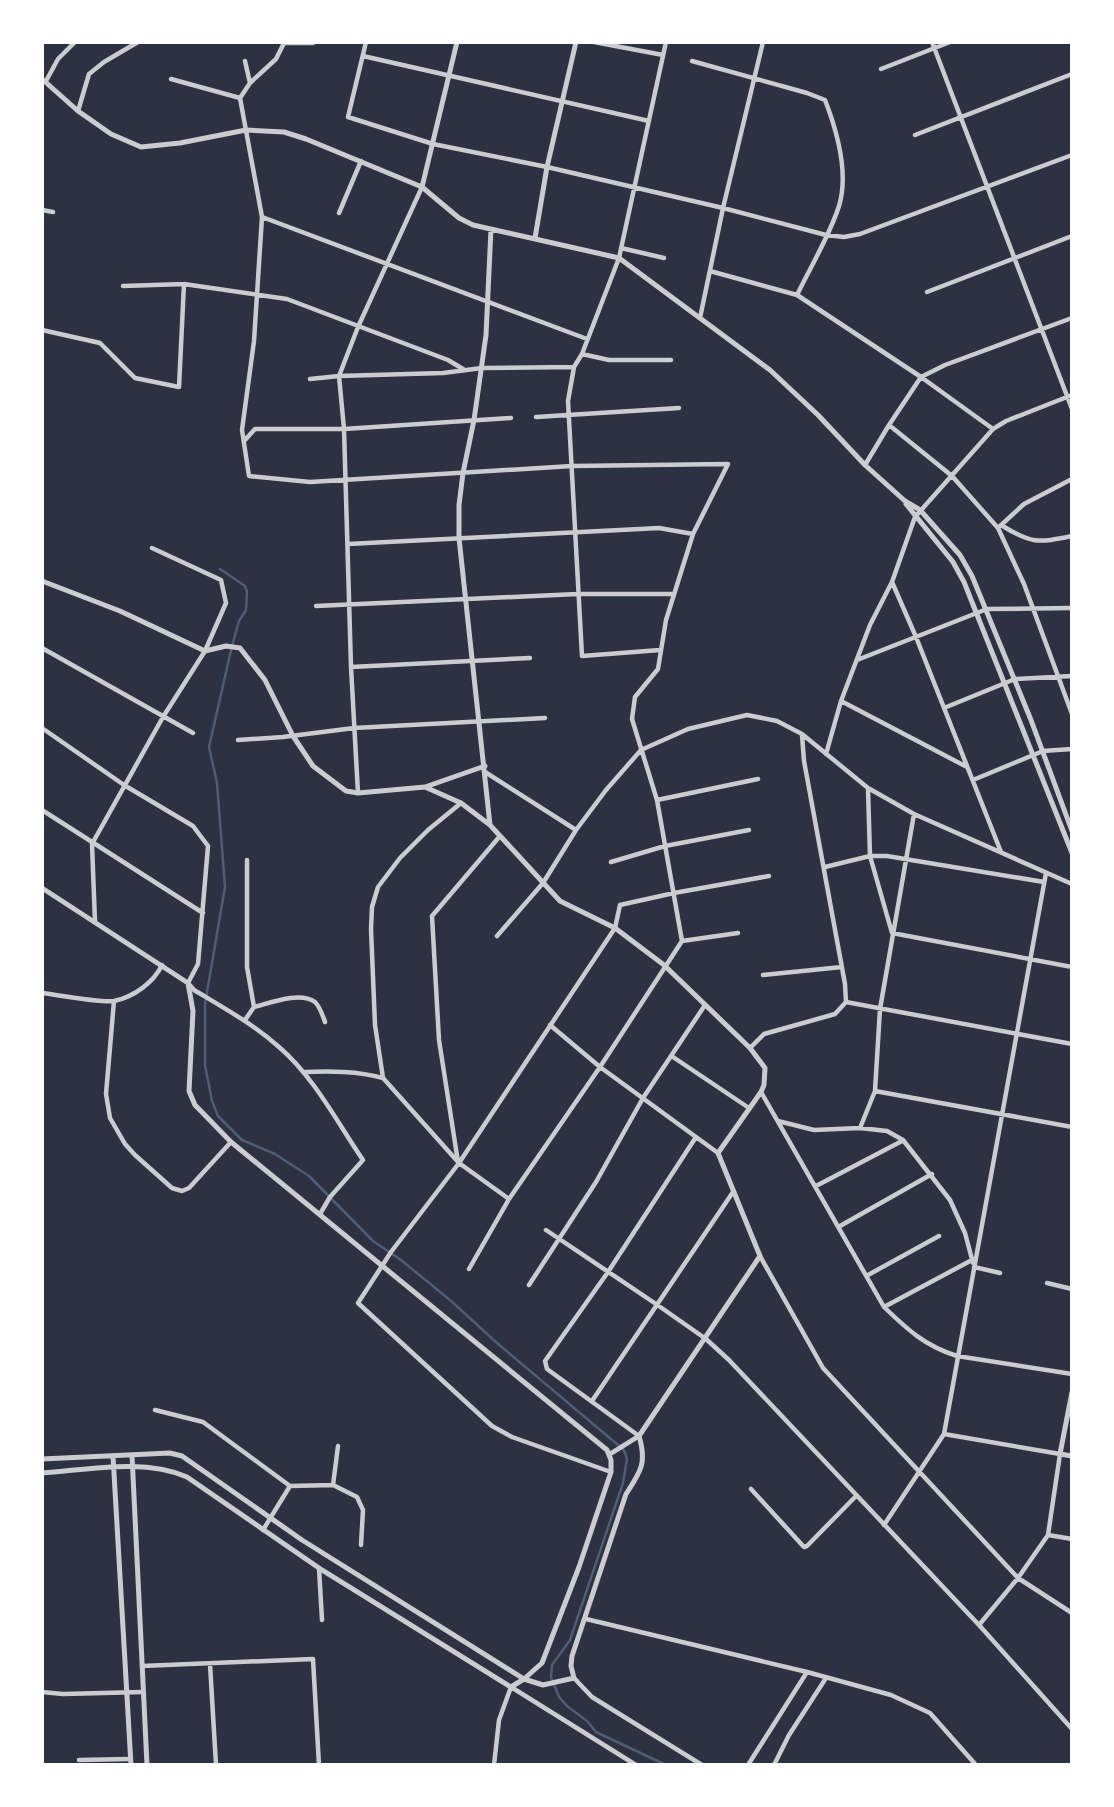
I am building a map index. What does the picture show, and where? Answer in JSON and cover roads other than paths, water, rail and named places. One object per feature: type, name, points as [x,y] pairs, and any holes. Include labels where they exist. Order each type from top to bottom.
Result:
[{"type":"street","points":[[75,42],[44,80],[78,111],[111,134],[141,147],[180,143],[246,130],[284,132],[422,187],[459,218],[473,225],[619,258],[770,370],[905,502],[953,562],[978,613],[1072,853]]},
{"type":"street","points":[[78,111],[89,74],[138,42]]},
{"type":"street","points":[[366,42],[348,117],[433,144],[547,167],[826,235],[844,237],[860,233],[1072,155]]},
{"type":"street","points":[[358,793],[340,376],[358,327],[422,187],[457,42]]},
{"type":"street","points":[[535,238],[547,167],[576,42]]},
{"type":"street","points":[[594,42],[663,55]]},
{"type":"street","points":[[660,650],[582,656],[568,401],[574,368],[582,355],[619,258],[666,42]]},
{"type":"street","points":[[700,319],[723,208],[763,42]]},
{"type":"street","points":[[881,69],[933,45],[950,42]]},
{"type":"street","points":[[313,43],[284,43],[276,59],[250,83],[240,98],[262,217],[254,341],[243,414],[249,476],[310,482],[572,466],[728,464],[693,534],[674,594],[658,669],[635,696],[632,719],[657,800],[682,941]]},
{"type":"street","points":[[933,45],[1070,396],[1072,409]]},
{"type":"street","points":[[363,56],[649,121]]},
{"type":"street","points":[[245,61],[250,83]]},
{"type":"street","points":[[692,61],[825,100],[841,155],[843,185],[839,206],[797,295]]},
{"type":"street","points":[[915,135],[1072,74]]},
{"type":"street","points":[[171,79],[240,98]]},
{"type":"street","points":[[339,213],[361,161]]},
{"type":"street","points":[[42,210],[53,212]]},
{"type":"street","points":[[262,217],[587,339]]},
{"type":"street","points":[[490,825],[459,538],[459,505],[482,368],[491,229]]},
{"type":"street","points":[[927,292],[1072,236]]},
{"type":"street","points":[[621,248],[664,258]]},
{"type":"street","points":[[710,271],[797,295],[921,377],[993,429]]},
{"type":"street","points":[[42,330],[100,343],[135,378],[179,387],[184,284]]},
{"type":"street","points":[[123,286],[184,284],[288,299],[448,359],[463,369]]},
{"type":"street","points":[[865,465],[921,377],[945,365],[1072,318]]},
{"type":"street","points":[[582,355],[609,360],[671,360]]},
{"type":"street","points":[[310,379],[443,373],[482,368],[574,368]]},
{"type":"street","points":[[826,755],[856,660],[892,582],[915,517],[993,429],[1006,421],[1070,396]]},
{"type":"street","points":[[536,417],[679,408]]},
{"type":"street","points":[[244,441],[255,429],[344,429],[511,418]]},
{"type":"street","points":[[889,425],[952,476],[1000,527],[1023,540],[1045,542],[1072,536]]},
{"type":"street","points":[[1000,527],[1024,504],[1072,479]]},
{"type":"street","points":[[905,502],[920,510],[960,555],[987,610],[1072,831]]},
{"type":"street","points":[[1000,527],[1072,714]]},
{"type":"street","points":[[348,544],[659,528],[693,534]]},
{"type":"street","points":[[95,922],[92,844],[163,717],[205,651],[226,603],[221,580],[152,548]]},
{"type":"street","points":[[42,581],[120,611],[205,651],[226,646],[240,648],[265,680],[293,736],[313,766],[346,791],[358,793],[425,787],[485,769]]},
{"type":"street","points":[[892,582],[1001,853]]},
{"type":"street","points":[[316,606],[577,594],[674,594]]},
{"type":"street","points":[[856,660],[987,610],[1072,608]]},
{"type":"street","points":[[42,648],[193,733]]},
{"type":"street","points":[[351,667],[530,659]]},
{"type":"street","points":[[944,708],[1015,679],[1072,676]]},
{"type":"street","points":[[841,701],[968,767]]},
{"type":"street","points":[[497,936],[543,883],[576,830],[618,774],[640,750],[688,729],[747,715],[778,721],[802,734],[868,788],[914,814],[1072,884]]},
{"type":"street","points":[[238,740],[354,728],[545,718]]},
{"type":"street","points":[[42,728],[124,785],[193,826],[208,846],[198,964],[188,983],[193,1012],[190,1091],[195,1105],[231,1142],[610,1454],[611,1472],[579,1567],[542,1663],[511,1687],[499,1720],[494,1765]]},
{"type":"street","points":[[750,1048],[764,1034],[835,1014],[846,1002],[825,867],[804,761],[802,734]]},
{"type":"street","points":[[972,780],[1043,751],[1072,749]]},
{"type":"street","points":[[485,769],[576,830]]},
{"type":"street","points":[[657,800],[758,779]]},
{"type":"street","points":[[425,787],[461,803],[490,825],[561,901],[615,928],[664,965],[750,1048],[765,1068],[764,1085],[718,1153]]},
{"type":"street","points":[[868,788],[870,856],[892,933]]},
{"type":"street","points":[[383,1078],[374,1025],[372,907],[378,887],[400,858],[461,803]]},
{"type":"street","points":[[42,810],[203,913]]},
{"type":"street","points":[[860,1128],[874,1091],[880,1009],[914,814]]},
{"type":"street","points":[[611,862],[666,846],[749,830]]},
{"type":"street","points":[[458,1163],[439,1040],[432,916],[500,836]]},
{"type":"street","points":[[825,867],[870,856],[905,858],[1044,882]]},
{"type":"street","points":[[247,860],[247,967],[254,1007]]},
{"type":"street","points":[[884,1525],[944,1434],[1046,873]]},
{"type":"street","points":[[611,1472],[512,1437],[492,1426],[358,1303],[458,1163],[615,928],[620,905],[769,876]]},
{"type":"street","points":[[42,888],[162,965],[194,990],[245,1020],[281,1048],[303,1072],[363,1160],[330,1197],[320,1214]]},
{"type":"street","points":[[469,1269],[509,1199],[682,941],[738,933]]},
{"type":"street","points":[[892,933],[1072,967]]},
{"type":"street","points":[[42,993],[114,1001],[155,979],[162,965]]},
{"type":"street","points":[[763,975],[842,967]]},
{"type":"street","points":[[245,1020],[254,1007],[286,999],[308,998],[317,1004],[326,1022]]},
{"type":"street","points":[[114,1001],[106,1094],[110,1118],[125,1144],[172,1188],[182,1192],[189,1188],[231,1142]]},
{"type":"street","points":[[846,1002],[1072,1044]]},
{"type":"street","points":[[529,1285],[597,1182],[643,1098],[673,1057],[705,1005]]},
{"type":"street","points":[[550,1026],[600,1067],[718,1153],[760,1256],[823,1368],[1018,1578],[1072,1613]]},
{"type":"street","points":[[673,1057],[749,1108]]},
{"type":"street","points":[[303,1072],[341,1071],[367,1073],[383,1078],[458,1163],[509,1199]]},
{"type":"street","points":[[761,1091],[884,1307],[928,1345],[957,1356],[1072,1374]]},
{"type":"street","points":[[874,1091],[1072,1126]]},
{"type":"street","points":[[778,1121],[814,1130],[860,1128],[887,1131],[903,1140],[950,1200],[965,1233],[974,1267]]},
{"type":"street","points":[[696,1137],[608,1272],[545,1361],[547,1369],[639,1436],[644,1460],[626,1494],[572,1656],[574,1678],[592,1697],[702,1765]]},
{"type":"street","points":[[816,1186],[903,1140]]},
{"type":"street","points":[[839,1226],[932,1174]]},
{"type":"street","points":[[592,1401],[733,1192]]},
{"type":"street","points":[[546,1230],[706,1339],[729,1360],[979,1625],[1072,1729]]},
{"type":"street","points":[[868,1275],[939,1236]]},
{"type":"street","points":[[610,1454],[639,1436],[760,1256]]},
{"type":"street","points":[[884,1307],[972,1260]]},
{"type":"street","points":[[974,1267],[1000,1273]]},
{"type":"street","points":[[1047,1283],[1072,1289]]},
{"type":"street","points":[[979,1625],[1018,1578],[1048,1535],[1072,1392]]},
{"type":"street","points":[[155,1410],[203,1422],[290,1486],[333,1485],[357,1497],[363,1510],[360,1545]]},
{"type":"street","points":[[944,1434],[1072,1457]]},
{"type":"street","points":[[333,1485],[338,1446]]},
{"type":"street","points":[[42,1459],[170,1453],[182,1456],[271,1518],[524,1679],[543,1685],[574,1678]]},
{"type":"street","points":[[132,1455],[147,1765]]},
{"type":"street","points":[[79,1760],[130,1762],[113,1456]]},
{"type":"street","points":[[42,1473],[133,1468],[176,1472],[187,1477],[319,1568],[636,1765]]},
{"type":"street","points":[[263,1531],[290,1486]]},
{"type":"street","points":[[751,1489],[801,1545],[807,1546],[856,1496]]},
{"type":"street","points":[[1048,1535],[1072,1539]]},
{"type":"street","points":[[319,1568],[322,1620]]},
{"type":"street","points":[[395,1615],[402,1602]]},
{"type":"street","points":[[586,1619],[891,1695],[930,1713],[976,1765]]},
{"type":"street","points":[[142,1666],[313,1659],[319,1765]]},
{"type":"street","points":[[210,1664],[215,1765]]},
{"type":"street","points":[[748,1765],[807,1672]]},
{"type":"street","points":[[774,1765],[789,1735],[826,1678]]},
{"type":"street","points":[[42,1692],[143,1692]]},
{"type":"waterway","points":[[220,569],[245,586],[247,592],[246,610],[239,621],[232,646],[209,747],[217,783],[225,887],[205,1004],[205,1065],[212,1101],[218,1116],[242,1140],[275,1154],[309,1176],[373,1241],[450,1300],[624,1450],[627,1459],[623,1483],[570,1640],[552,1665],[551,1677],[559,1697],[596,1732],[666,1765]]}]
